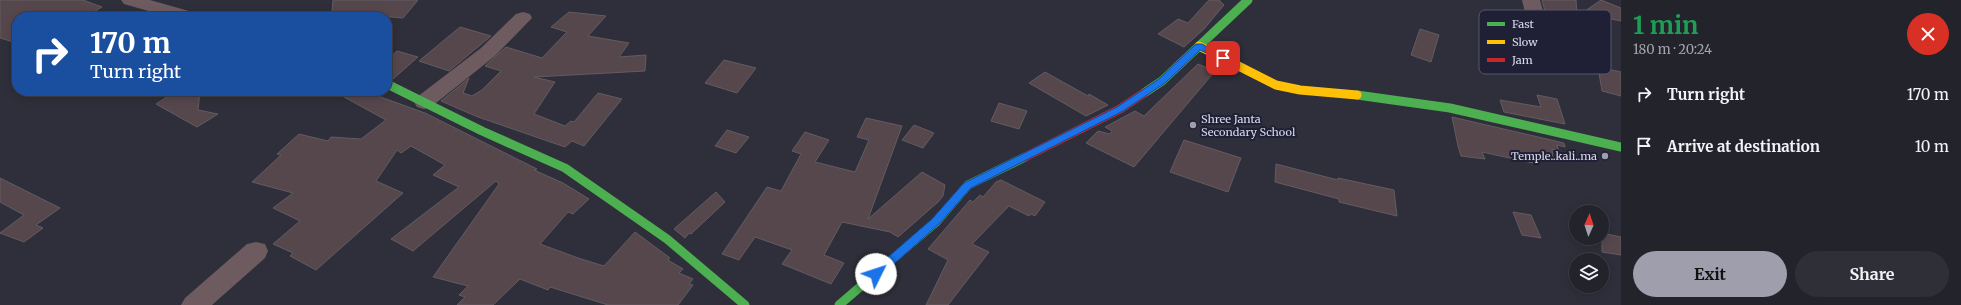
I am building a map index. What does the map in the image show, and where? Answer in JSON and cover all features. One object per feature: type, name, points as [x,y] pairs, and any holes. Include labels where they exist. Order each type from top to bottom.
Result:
[{"type":"street","points":[[130,0],[172,12]]},
{"type":"street","points":[[839,305],[936,222],[968,186],[1120,109],[1162,81],[1248,0]]},
{"type":"street","points":[[1531,0],[1534,10]]},
{"type":"street","points":[[424,102],[470,67],[511,31],[523,18]]},
{"type":"street","points":[[1199,46],[1276,85],[1300,90],[1376,97],[1450,108],[1621,147]]},
{"type":"street","points":[[392,86],[482,131],[565,168],[667,239],[745,305]]},
{"type":"street","points":[[194,305],[256,251]]},
{"type":"building","points":[[0,0],[83,0],[102,7],[94,12],[12,12],[12,42],[0,38]]},
{"type":"building","points":[[333,0],[418,0],[403,18],[392,17],[392,12],[332,12]]},
{"type":"building","points":[[1209,0],[1219,0],[1224,5],[1204,29],[1184,47],[1158,34],[1178,19],[1188,23]]},
{"type":"building","points":[[1542,0],[1576,0],[1577,10],[1545,10]]},
{"type":"building","points":[[1601,0],[1621,8],[1621,21],[1611,19],[1611,10],[1586,10]]},
{"type":"building","points":[[569,12],[606,16],[588,36],[629,43],[619,57],[646,55],[645,71],[534,77],[555,82],[534,114],[565,126],[571,121],[574,122],[598,93],[622,99],[584,146],[572,141],[565,147],[478,117],[441,101],[469,78],[463,93],[472,96],[482,90],[501,71],[485,66],[506,47],[542,58],[567,32],[551,27]]},
{"type":"building","points":[[460,27],[491,36],[449,71],[419,61]]},
{"type":"building","points":[[1420,29],[1439,35],[1431,62],[1411,55]]},
{"type":"building","points":[[397,51],[418,57],[393,79],[392,56]]},
{"type":"building","points":[[724,60],[756,68],[737,93],[705,83]]},
{"type":"building","points":[[1198,64],[1215,71],[1134,167],[1086,143],[1098,131],[1110,134],[1112,131],[1105,127],[1135,111],[1144,116]]},
{"type":"building","points":[[1611,70],[1621,72],[1621,96],[1602,91],[1599,74],[1611,74]]},
{"type":"building","points":[[1045,72],[1088,96],[1089,94],[1108,105],[1086,116],[1029,83]]},
{"type":"building","points":[[1537,95],[1557,99],[1565,124],[1504,112],[1500,100],[1541,107]]},
{"type":"building","points":[[168,96],[199,96],[198,110],[218,114],[197,127],[156,104]]},
{"type":"building","points":[[342,96],[378,96],[425,113],[537,169],[534,170],[563,183],[589,199],[573,214],[568,212],[540,244],[604,266],[635,232],[670,258],[668,260],[683,269],[679,273],[693,279],[689,284],[693,285],[678,305],[608,305],[550,287],[548,290],[520,279],[493,305],[457,305],[465,297],[459,295],[468,286],[433,277],[499,184],[496,181],[413,251],[391,239],[459,187],[433,175],[445,165],[411,146],[401,153],[397,150],[376,181],[403,193],[316,270],[290,256],[293,253],[273,244],[300,221],[273,208],[293,193],[252,182],[281,155],[277,154],[299,134],[328,141],[331,137],[361,139],[386,120]]},
{"type":"building","points":[[999,103],[1027,111],[1019,129],[991,121]]},
{"type":"building","points":[[1452,117],[1564,143],[1565,147],[1557,145],[1559,151],[1552,149],[1553,159],[1530,153],[1533,163],[1482,152],[1485,159],[1461,156]]},
{"type":"building","points":[[866,118],[902,126],[868,219],[922,172],[945,185],[943,196],[938,202],[898,237],[890,232],[842,222],[824,255],[844,263],[831,284],[782,264],[792,250],[755,237],[739,260],[722,254],[767,187],[781,191],[801,154],[792,151],[805,132],[829,140],[815,162],[855,172],[869,140],[857,137]]},
{"type":"building","points":[[914,125],[934,133],[923,148],[902,140]]},
{"type":"building","points":[[727,130],[749,137],[736,153],[715,146]]},
{"type":"building","points":[[1184,140],[1241,158],[1228,192],[1170,172]]},
{"type":"building","points":[[1276,164],[1338,180],[1338,178],[1394,190],[1397,216],[1339,202],[1339,199],[1275,182]]},
{"type":"building","points":[[0,178],[60,208],[36,225],[43,228],[24,242],[0,233],[24,215],[0,202]]},
{"type":"building","points":[[1001,180],[1045,202],[1035,216],[1031,214],[1029,216],[1009,206],[972,244],[989,252],[948,305],[926,305],[948,260],[928,249],[970,200],[973,202],[980,195],[983,197],[996,182]]},
{"type":"building","points":[[716,192],[725,202],[691,234],[689,233],[685,238],[674,229]]},
{"type":"building","points":[[1513,212],[1531,215],[1541,238],[1522,235]]},
{"type":"building","points":[[1609,234],[1621,237],[1621,255],[1602,252],[1602,245],[1609,245]]},
{"type":"traffic: fast","points":[[1144,93],[1162,81],[1248,0]]},
{"type":"traffic: fast","points":[[392,86],[482,131],[565,168],[667,239],[745,305]]},
{"type":"traffic: fast","points":[[1357,95],[1450,108],[1621,147]]},
{"type":"traffic: fast","points":[[839,305],[936,222],[968,185],[1025,157]]},
{"type":"traffic: slow","points":[[1199,46],[1276,85],[1300,90],[1357,95]]},
{"type":"traffic: jam","points":[[1025,157],[1120,109],[1144,93]]},
{"type":"place","name":"Shree Janta Secondary School","points":[[1193,125]]},
{"type":"place","name":"Temple..kali..ma","points":[[1605,156]]},
{"type":"route","points":[[876,274],[936,222],[968,186],[1120,109],[1162,81],[1199,46],[1223,58]]}]
